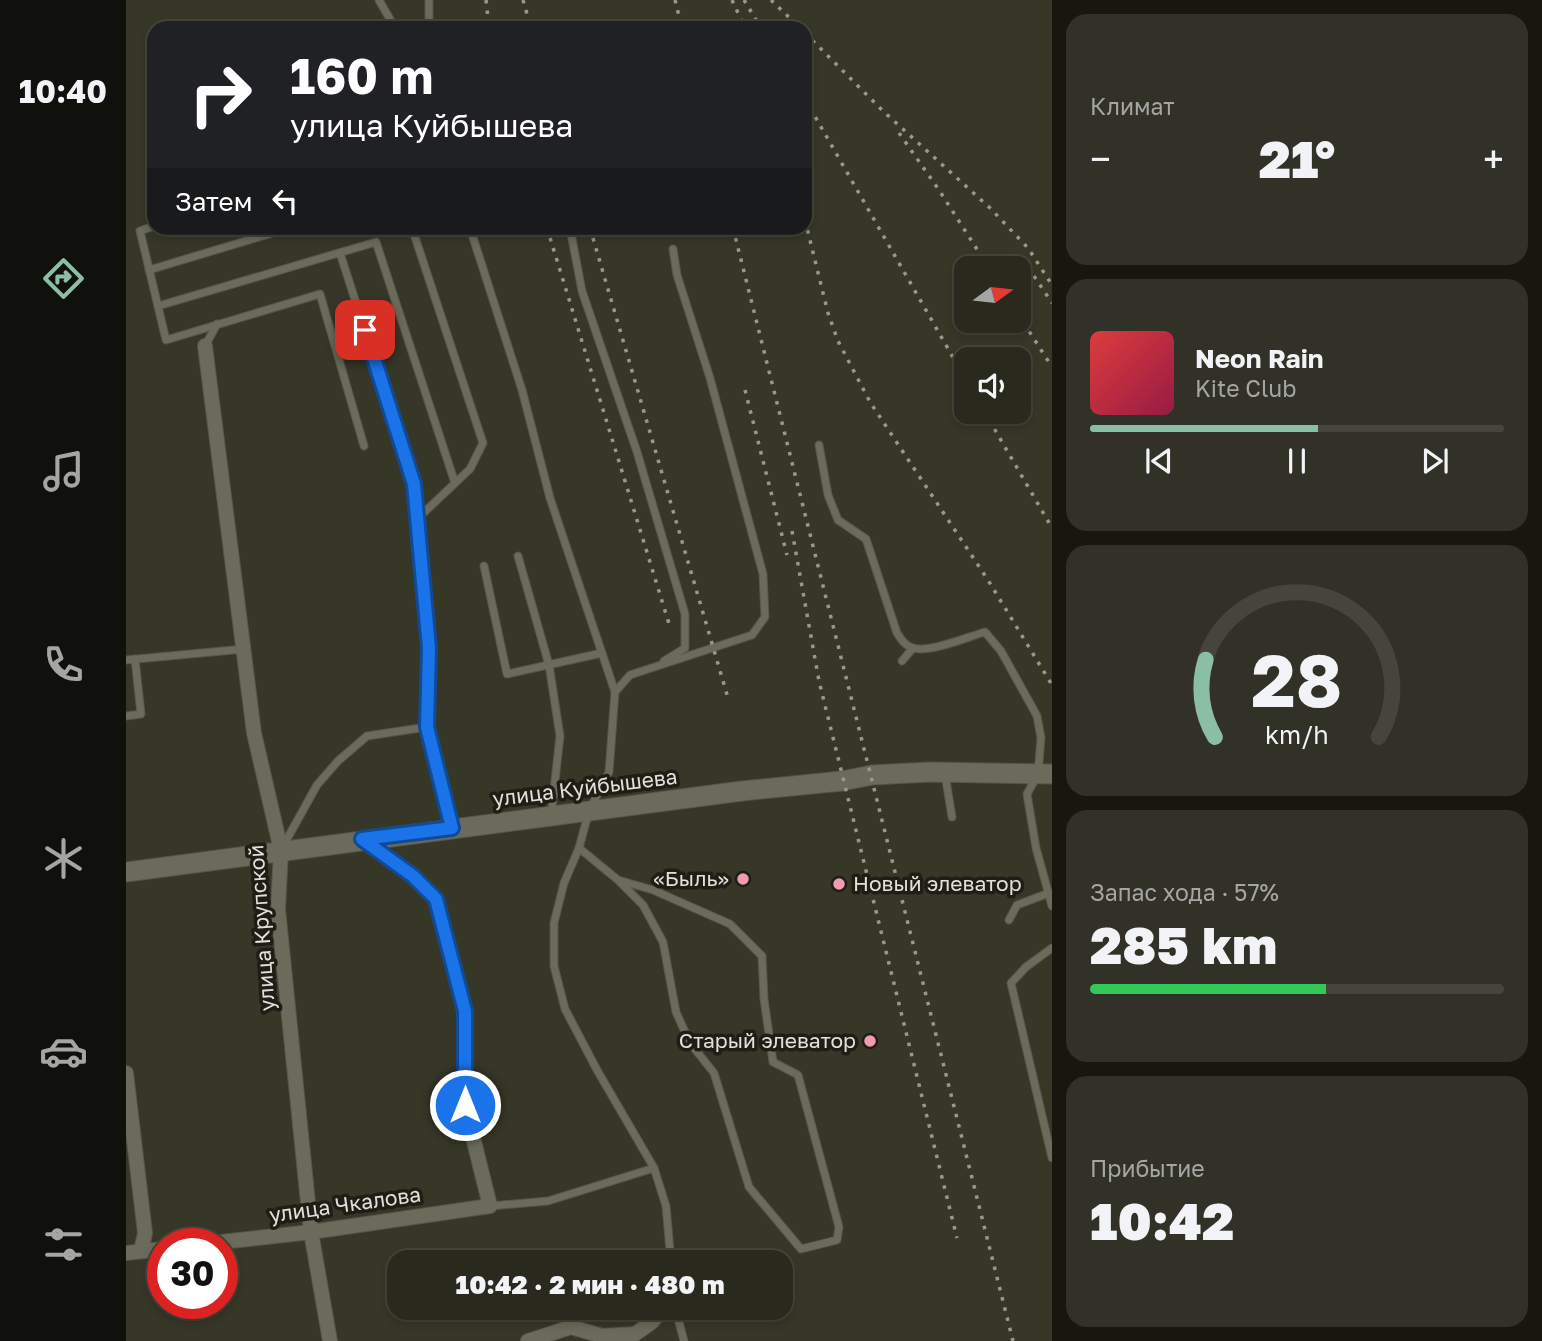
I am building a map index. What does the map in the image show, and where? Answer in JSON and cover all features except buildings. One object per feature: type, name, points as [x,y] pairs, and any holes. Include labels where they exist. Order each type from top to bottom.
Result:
[{"type":"street","name":"улица Крупской","points":[[205,346],[254,733],[281,850],[278,909],[311,1232],[330,1341]]},
{"type":"street","name":"улица Куйбышева","points":[[126,872],[362,839],[842,781],[872,775],[930,772],[1045,774]]},
{"type":"street","points":[[362,839],[413,876],[436,899],[465,1011],[465,1105],[490,1206]]},
{"type":"street","points":[[126,1073],[145,1233],[141,1251]]},
{"type":"street","name":"улица Чкалова","points":[[238,1240],[490,1206]]},
{"type":"street","points":[[126,1253],[147,1250]]},
{"type":"street","points":[[528,1341],[571,1327],[601,1336],[635,1334],[654,1320]]},
{"type":"lane","points":[[379,0],[391,21]]},
{"type":"lane","points":[[429,0],[429,21]]},
{"type":"lane","points":[[147,228],[140,230],[166,340],[320,294],[364,446]]},
{"type":"lane","points":[[149,270],[266,235]]},
{"type":"lane","points":[[414,235],[483,443],[470,469],[417,519]]},
{"type":"lane","points":[[472,235],[522,390],[550,498],[615,692],[609,772],[589,811],[579,848],[564,883],[554,923],[554,966],[565,1009],[654,1168],[666,1206],[670,1250]]},
{"type":"lane","points":[[571,235],[582,290],[637,452],[685,614],[685,648],[655,666]]},
{"type":"lane","points":[[158,306],[376,242],[455,483]]},
{"type":"lane","points":[[615,692],[630,675],[752,635],[765,617],[764,574],[710,378],[677,275],[673,249]]},
{"type":"lane","points":[[340,253],[414,484],[429,648],[427,727],[452,828]]},
{"type":"lane","points":[[205,346],[217,324]]},
{"type":"lane","points":[[819,445],[828,495],[838,520],[866,540],[897,633],[904,644],[926,649],[985,632],[1001,651],[1037,716],[1045,774],[1027,794],[1036,848],[1052,906]]},
{"type":"lane","points":[[518,556],[549,665],[560,736],[551,816]]},
{"type":"lane","points":[[484,566],[507,674],[602,653]]},
{"type":"lane","points":[[902,661],[913,648]]},
{"type":"lane","points":[[126,660],[245,649]]},
{"type":"lane","points":[[126,716],[141,714],[135,659]]},
{"type":"lane","points":[[281,850],[317,785],[338,761],[367,736],[427,727]]},
{"type":"lane","points":[[945,773],[952,817]]},
{"type":"lane","points":[[579,848],[643,905],[663,942],[676,1012],[690,1043],[714,1073],[749,1187],[801,1249],[836,1240],[839,1227],[798,1075],[773,1062],[764,999],[762,956],[730,924],[653,890],[618,880]]},
{"type":"lane","points":[[1009,920],[1017,905],[1049,893]]},
{"type":"lane","points":[[1052,948],[1026,967],[1011,983],[1052,1158]]},
{"type":"lane","points":[[490,1206],[548,1201],[654,1168]]},
{"type":"lane","points":[[678,1320],[684,1341]]},
{"type":"railway","points":[[486,0],[488,21]]},
{"type":"railway","points":[[523,0],[529,21]]},
{"type":"railway","points":[[675,0],[680,21]]},
{"type":"railway","points":[[732,0],[742,21]]},
{"type":"railway","points":[[744,0],[757,21]]},
{"type":"railway","points":[[771,0],[793,21]]},
{"type":"railway","points":[[812,40],[883,111],[990,208],[1028,248],[1052,285]]},
{"type":"railway","points":[[812,111],[954,359]]},
{"type":"railway","points":[[899,133],[981,256]]},
{"type":"railway","points":[[549,235],[670,627]]},
{"type":"railway","points":[[592,235],[728,698]]},
{"type":"railway","points":[[735,235],[1013,1341]]},
{"type":"railway","points":[[809,235],[828,313],[838,341],[870,402],[988,580],[1052,685]]},
{"type":"railway","points":[[1034,276],[1052,303]]},
{"type":"railway","points":[[1030,333],[1052,367]]},
{"type":"railway","points":[[745,390],[787,555]]},
{"type":"railway","points":[[992,424],[1052,528]]},
{"type":"railway","points":[[792,531],[819,681],[957,1238]]},
{"type":"place","name":"«Быль»","points":[[743,879]]},
{"type":"place","name":"Новый элеватор","points":[[839,884]]},
{"type":"place","name":"Старый элеватор","points":[[870,1041]]},
{"type":"route","points":[[365,330],[414,484],[429,648],[427,727],[452,828],[362,839],[413,876],[436,899],[465,1011],[465,1105]]}]
